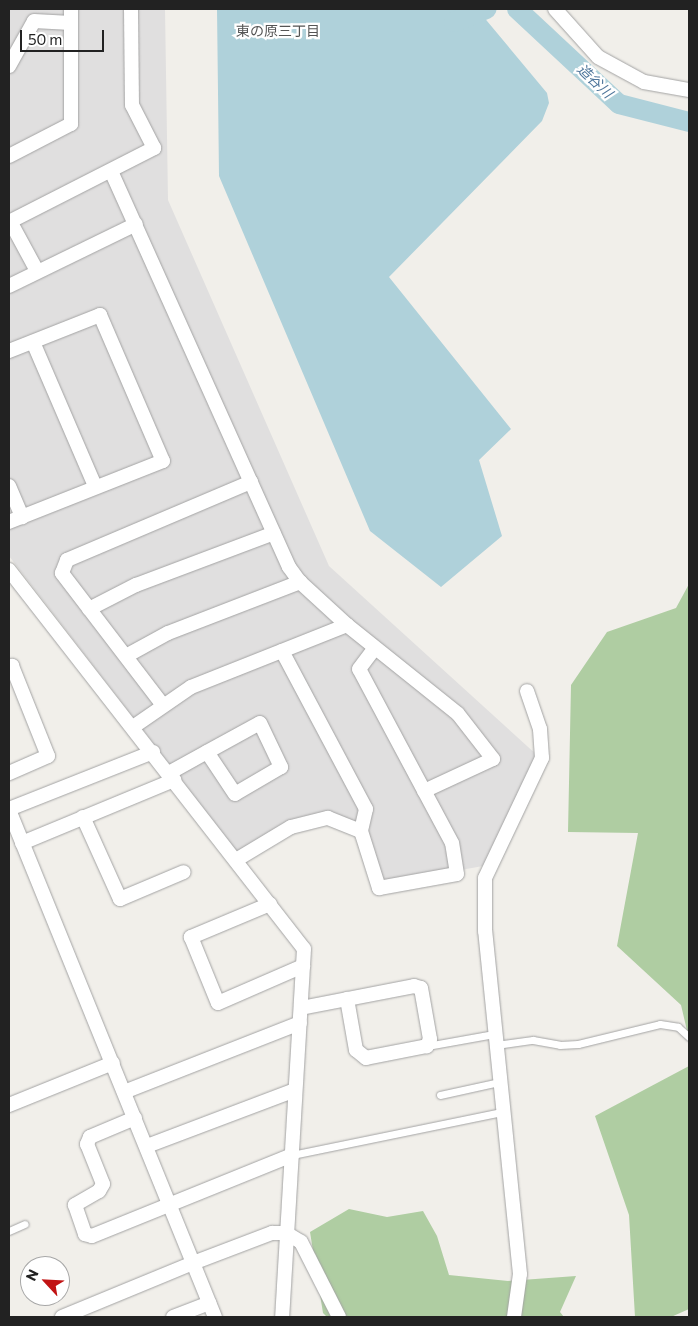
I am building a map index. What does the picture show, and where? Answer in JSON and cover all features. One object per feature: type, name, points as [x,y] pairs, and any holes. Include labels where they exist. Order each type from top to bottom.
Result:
[{"type":"street","points":[[9,156],[71,124],[71,9]]},
{"type":"street","points":[[37,271],[9,221],[154,148],[132,105],[132,9]]},
{"type":"street","points":[[555,9],[598,57],[644,82],[689,90]]},
{"type":"street","points":[[9,66],[34,21],[71,23]]},
{"type":"street","points":[[111,171],[289,567],[300,582],[348,625],[458,714],[493,759],[424,791]]},
{"type":"street","points":[[9,286],[136,224]]},
{"type":"street","points":[[9,351],[100,315],[162,461],[95,486],[15,520],[9,486]]},
{"type":"street","points":[[33,342],[95,486]]},
{"type":"street","points":[[162,704],[62,573],[67,560],[251,482]]},
{"type":"street","points":[[90,609],[136,585],[274,533]]},
{"type":"street","points":[[9,570],[172,776],[304,949],[282,1317]]},
{"type":"street","points":[[126,656],[168,633],[300,582]]},
{"type":"street","points":[[133,727],[162,704],[191,687],[348,625]]},
{"type":"street","points":[[282,651],[366,809],[361,831],[379,888],[457,874],[452,843],[359,669],[375,648]]},
{"type":"street","points":[[9,668],[12,666],[48,756],[9,773]]},
{"type":"street","points":[[514,1317],[520,1274],[485,931],[485,878],[542,758],[540,729],[527,691]]},
{"type":"street","points":[[22,843],[172,776],[207,752],[260,723],[281,766],[235,794],[207,752]]},
{"type":"street","points":[[153,752],[9,809],[136,1118],[215,1317]]},
{"type":"street","points":[[83,817],[120,899],[184,872]]},
{"type":"street","points":[[236,860],[291,827],[328,818],[361,831]]},
{"type":"street","points":[[270,904],[191,937],[218,1002],[303,966]]},
{"type":"street","points":[[301,1008],[414,986],[421,988],[430,1039],[427,1046],[366,1058],[356,1050],[347,1000]]},
{"type":"street","points":[[124,1092],[300,1023]]},
{"type":"street","points":[[9,1105],[113,1063]]},
{"type":"street","points":[[147,1146],[295,1090]]},
{"type":"street","points":[[136,1118],[90,1137],[87,1144],[103,1184],[99,1191],[75,1205],[85,1234],[92,1236],[292,1156]]},
{"type":"street","points":[[62,1317],[272,1233],[286,1233],[301,1242],[339,1317]]},
{"type":"street","points":[[173,1317],[209,1303]]},
{"type":"lane","points":[[427,1046],[495,1039],[534,1040],[560,1046],[578,1044],[660,1024],[678,1027],[689,1037]]},
{"type":"lane","points":[[440,1095],[499,1082]]},
{"type":"lane","points":[[292,1156],[502,1112]]},
{"type":"lane","points":[[9,1231],[25,1224]]},
{"type":"shaded area","points":[[9,9],[165,9],[168,200],[329,566],[538,756],[483,866],[388,883],[381,880],[367,829],[328,813],[237,852],[9,556]]},
{"type":"green space","points":[[689,584],[689,1039],[681,1005],[617,946],[638,833],[568,832],[571,685],[607,632],[676,608]]},
{"type":"green space","points":[[689,1066],[689,1309],[671,1317],[635,1317],[629,1215],[595,1116]]},
{"type":"green space","points":[[349,1209],[387,1217],[423,1211],[437,1236],[449,1275],[508,1281],[576,1276],[560,1312],[564,1317],[327,1317],[323,1313],[310,1232]]},
{"type":"water","points":[[217,9],[477,9],[547,93],[549,103],[542,121],[389,277],[511,429],[479,460],[502,536],[441,587],[370,531],[219,176]]},
{"type":"waterway","name":"造谷川","points":[[454,22],[486,9]]},
{"type":"waterway","name":"造谷川","points":[[517,9],[619,104],[689,122]]},
{"type":"district","name":"東の原三丁目","points":[[278,31]]}]
